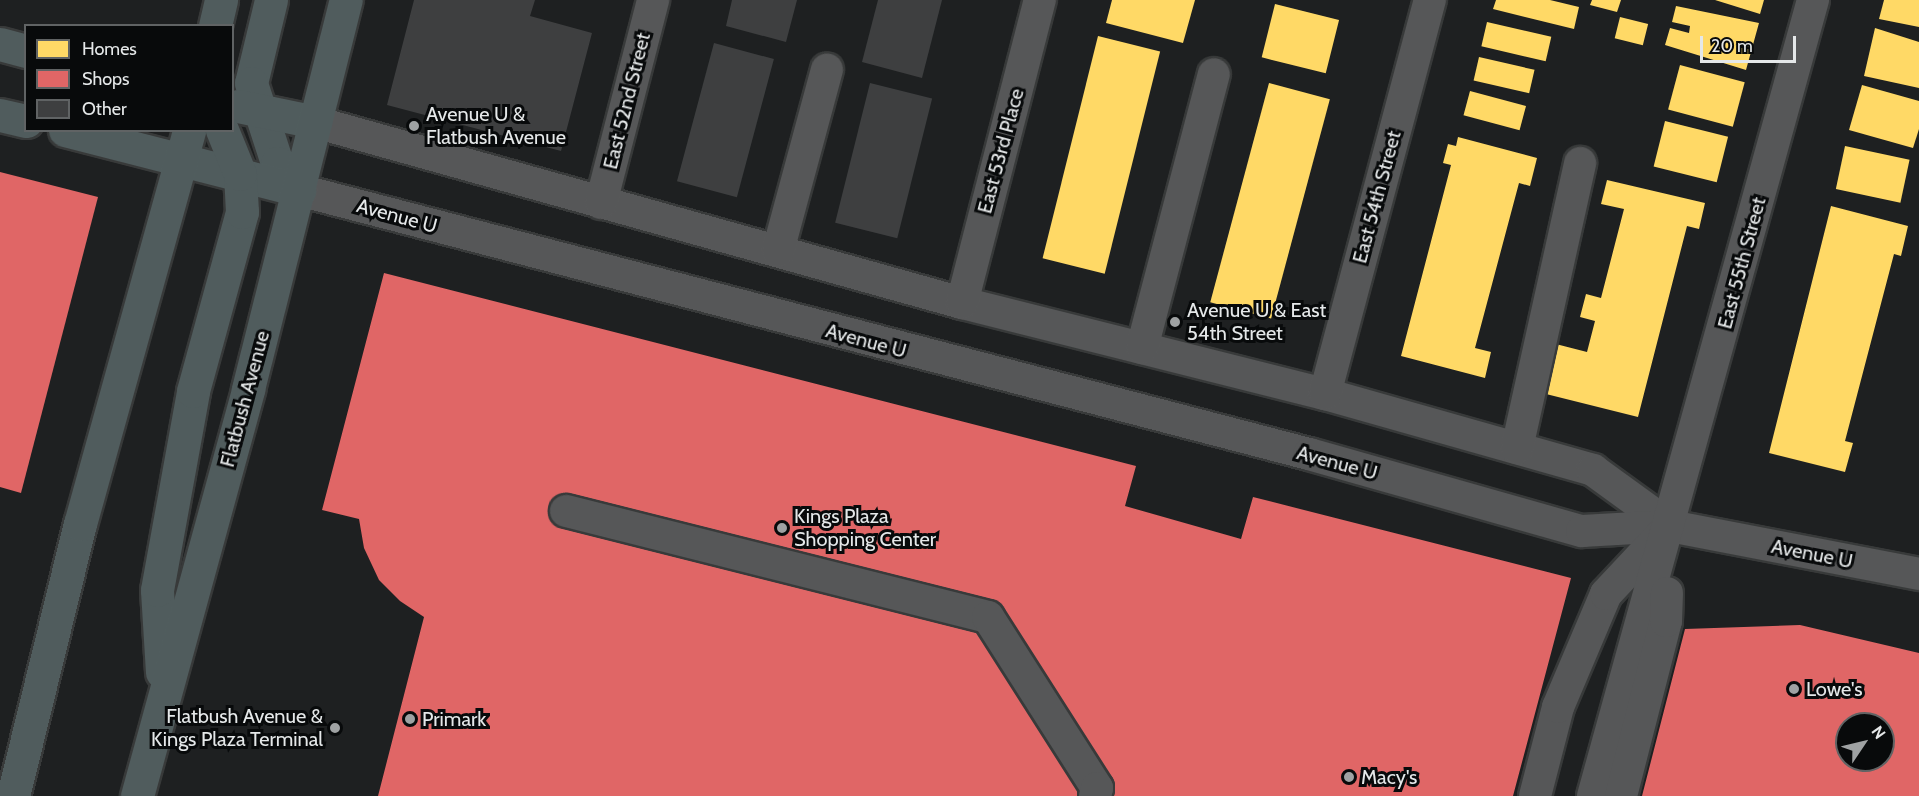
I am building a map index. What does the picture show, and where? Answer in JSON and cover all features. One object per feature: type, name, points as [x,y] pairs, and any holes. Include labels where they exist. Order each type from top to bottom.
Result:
[{"type":"main road","points":[[215,24],[221,0]]},
{"type":"main road","points":[[272,0],[245,107],[277,163],[298,190]]},
{"type":"main road","name":"Flatbush Avenue","points":[[137,796],[298,190],[346,0]]},
{"type":"main road","points":[[0,44],[24,50]]},
{"type":"main road","name":"Avenue U","points":[[245,107],[315,122]]},
{"type":"main road","points":[[0,115],[24,121]]},
{"type":"main road","name":"Avenue U","points":[[82,132],[185,144],[240,174],[298,190]]},
{"type":"main road","points":[[164,698],[157,590],[193,392],[242,212],[240,174],[223,132]]},
{"type":"main road","points":[[13,796],[80,525],[185,144]]},
{"type":"street","name":"East 52nd Street","points":[[601,202],[653,0]]},
{"type":"street","name":"East 53rd Place","points":[[962,303],[1040,0]]},
{"type":"street","name":"East 54th Street","points":[[1325,394],[1430,0]]},
{"type":"street","name":"East 55th Street","points":[[1670,526],[1813,0]]},
{"type":"street","points":[[778,251],[827,69]]},
{"type":"street","points":[[1143,348],[1214,74]]},
{"type":"street","name":"Avenue U","points":[[315,122],[962,303],[1325,394],[1593,470],[1670,526]]},
{"type":"street","points":[[1517,448],[1580,163]]},
{"type":"street","name":"Avenue U","points":[[298,190],[1309,454],[1582,531],[1670,526],[1919,574]]},
{"type":"street","points":[[566,511],[988,617],[1097,788],[1095,796]]},
{"type":"street","points":[[1535,796],[1558,707],[1606,594],[1670,526]]},
{"type":"street","points":[[1593,796],[1670,526]]},
{"type":"street","points":[[1621,796],[1666,621],[1670,526]]},
{"type":"building: Homes","points":[[1112,0],[1195,0],[1183,43],[1106,23]]},
{"type":"building: Homes","points":[[1496,0],[1550,0],[1579,7],[1574,29],[1493,9]]},
{"type":"building: Homes","points":[[1592,0],[1621,0],[1617,12],[1590,5]]},
{"type":"building: Homes","points":[[1715,0],[1764,0],[1760,14]]},
{"type":"building: Homes","points":[[1884,0],[1919,0],[1919,27],[1879,19]]},
{"type":"building: Homes","points":[[1275,4],[1339,20],[1326,73],[1262,57]]},
{"type":"building: Homes","points":[[1676,6],[1759,23],[1746,70],[1665,45],[1670,28],[1689,33],[1690,26],[1672,22]]},
{"type":"building: Homes","points":[[1620,17],[1648,24],[1643,45],[1615,38]]},
{"type":"building: Homes","points":[[1487,22],[1551,37],[1546,61],[1481,46]]},
{"type":"building: Homes","points":[[1875,28],[1919,42],[1919,88],[1864,76]]},
{"type":"building: Homes","points":[[1098,36],[1160,51],[1105,274],[1043,258]]},
{"type":"building: Homes","points":[[1479,57],[1535,70],[1529,93],[1474,80]]},
{"type":"building: Homes","points":[[1680,65],[1745,82],[1733,127],[1668,109]]},
{"type":"building: Homes","points":[[1269,83],[1330,99],[1271,319],[1210,302]]},
{"type":"building: Homes","points":[[1862,85],[1919,101],[1919,129],[1913,148],[1849,130]]},
{"type":"building: Homes","points":[[1470,91],[1526,106],[1520,130],[1464,115]]},
{"type":"building: Homes","points":[[1665,121],[1728,137],[1717,182],[1654,167]]},
{"type":"building: Homes","points":[[1458,137],[1537,158],[1530,186],[1519,183],[1475,348],[1491,352],[1485,378],[1401,356],[1451,165],[1443,163],[1448,144],[1456,146]]},
{"type":"building: Homes","points":[[1845,146],[1910,160],[1900,203],[1836,189]]},
{"type":"building: Homes","points":[[1607,180],[1705,203],[1699,229],[1687,226],[1638,417],[1546,394],[1552,369],[1542,366],[1548,342],[1587,352],[1595,321],[1580,317],[1586,294],[1601,298],[1624,209],[1601,204]]},
{"type":"building: Homes","points":[[1831,206],[1908,226],[1901,256],[1894,254],[1845,441],[1853,443],[1845,472],[1769,453]]},
{"type":"building: Shops","points":[[0,172],[98,197],[21,493],[0,487]]},
{"type":"building: Shops","name":"Kings Plaza Shopping Center","points":[[384,273],[1136,466],[1125,506],[1241,539],[1253,497],[1571,578],[1513,796],[378,796],[424,617],[400,601],[379,580],[364,548],[359,519],[322,510]]},
{"type":"building: Shops","name":"Lowe's","points":[[1800,625],[1919,653],[1919,796],[1642,796],[1685,629]]},
{"type":"building: Other","points":[[414,0],[535,0],[530,16],[592,33],[561,151],[387,105]]},
{"type":"building: Other","points":[[732,0],[797,0],[786,42],[726,26]]},
{"type":"building: Other","points":[[878,0],[942,0],[922,78],[862,62]]},
{"type":"building: Other","points":[[714,43],[774,59],[737,197],[677,181]]},
{"type":"building: Other","points":[[870,83],[932,98],[897,238],[835,223]]},
{"type":"place","name":"Avenue U & Flatbush Avenue","points":[[414,126]]},
{"type":"place","name":"Avenue U & East 54th Street","points":[[1175,322]]},
{"type":"place","name":"Kings Plaza Shopping Center","points":[[782,528]]},
{"type":"place","name":"Lowe's","points":[[1794,689]]},
{"type":"place","name":"Primark","points":[[410,719]]},
{"type":"place","name":"Flatbush Avenue & Kings Plaza Terminal","points":[[335,728]]},
{"type":"place","name":"Macy's","points":[[1349,777]]}]
